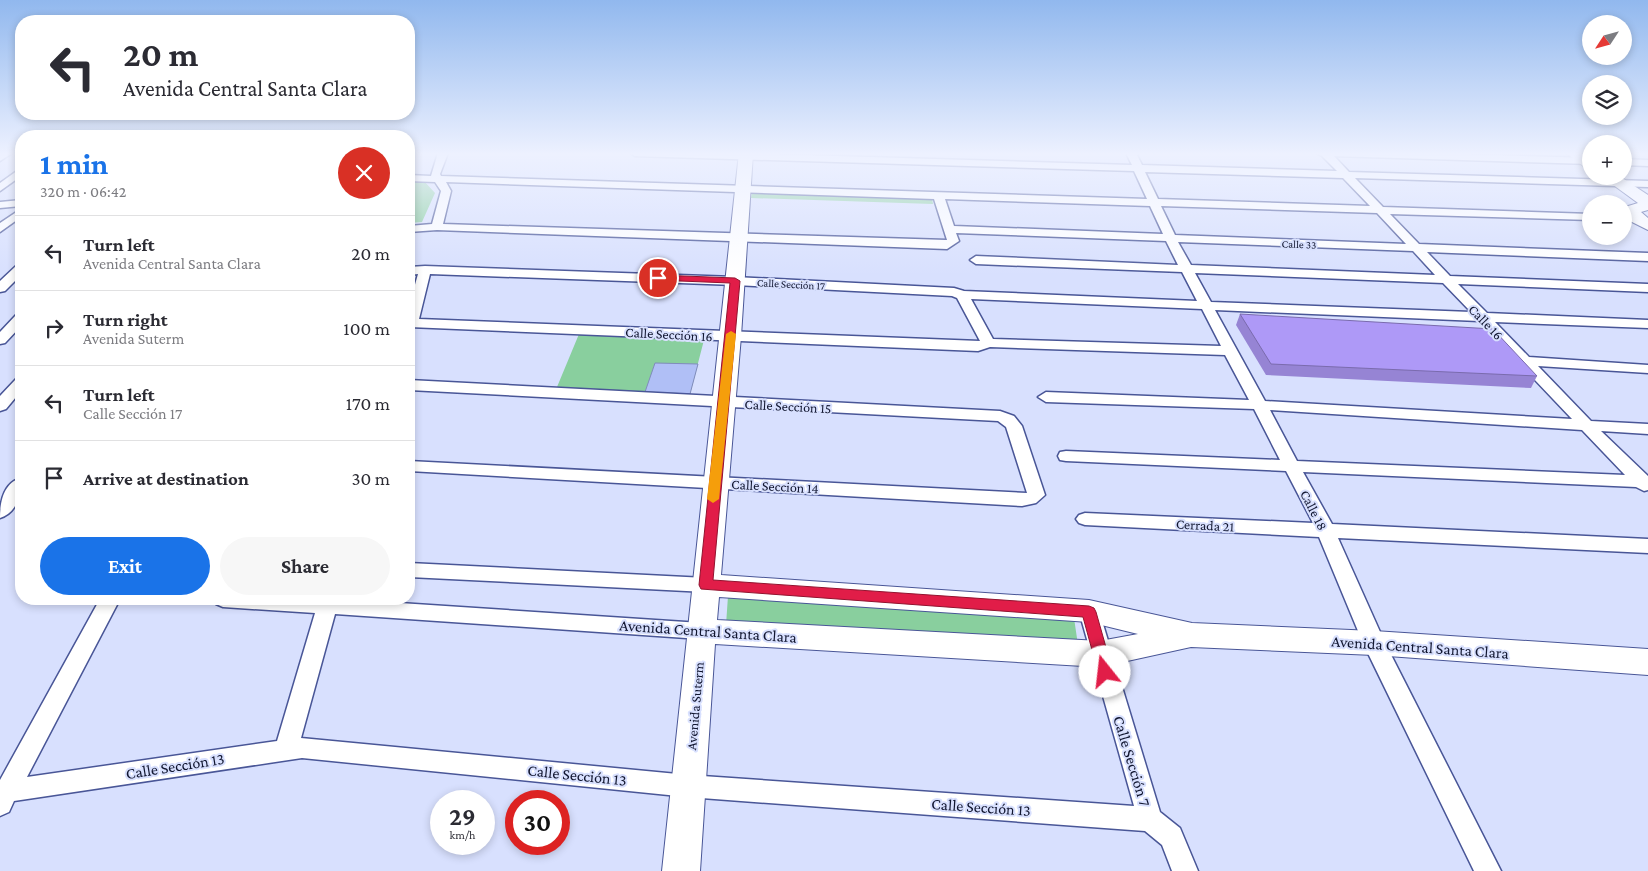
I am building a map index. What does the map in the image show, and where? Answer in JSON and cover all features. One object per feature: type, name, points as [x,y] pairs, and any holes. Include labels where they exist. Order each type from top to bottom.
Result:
[{"type":"street","points":[[437,227],[445,194]]},
{"type":"street","points":[[707,194],[742,194]]},
{"type":"street","points":[[735,194],[941,201],[1152,202],[1582,216]]},
{"type":"street","name":"Avenida Suterm","points":[[681,871],[714,483],[731,336],[742,194]]},
{"type":"street","name":"Calle 18","points":[[1148,194],[1205,305],[1232,351],[1258,405],[1292,465],[1326,532],[1374,643],[1488,871]]},
{"type":"street","name":"Calle 16","points":[[1364,194],[1446,281],[1645,485]]},
{"type":"street","points":[[1633,194],[1648,204]]},
{"type":"street","points":[[415,229],[437,227],[951,244],[953,241],[941,201]]},
{"type":"street","points":[[0,205],[15,204]]},
{"type":"street","points":[[1636,220],[1631,210],[1648,204]]},
{"type":"street","points":[[0,230],[15,217]]},
{"type":"street","name":"Calle 33","points":[[949,229],[1648,257]]},
{"type":"street","points":[[976,260],[1648,288]]},
{"type":"street","points":[[415,305],[425,270]]},
{"type":"street","name":"Calle Sección 17","points":[[415,271],[735,281],[954,292],[962,295],[1648,324]]},
{"type":"street","points":[[0,288],[15,275]]},
{"type":"street","points":[[962,295],[988,343]]},
{"type":"street","name":"Calle Sección 16","points":[[415,322],[978,347],[988,343],[1232,351]]},
{"type":"street","points":[[0,340],[15,324]]},
{"type":"street","points":[[1524,361],[1648,369]]},
{"type":"street","name":"Calle Sección 15","points":[[415,385],[1000,416],[1008,419],[1014,426],[1023,454]]},
{"type":"street","points":[[0,406],[15,389]]},
{"type":"street","points":[[1046,396],[1258,405],[1648,429]]},
{"type":"street","name":"Calle Sección 14","points":[[415,466],[1030,499],[1036,495],[1036,491],[1023,454]]},
{"type":"street","points":[[1066,456],[1292,465],[1645,485]]},
{"type":"street","points":[[0,512],[15,493]]},
{"type":"street","name":"Cerrada 21","points":[[1085,519],[1648,546]]},
{"type":"street","name":"Avenida Central Santa Clara","points":[[415,570],[706,585],[1089,612],[1192,635],[1374,643],[1648,662]]},
{"type":"street","points":[[4,797],[107,605]]},
{"type":"street","points":[[286,749],[327,605]]},
{"type":"street","name":"Avenida Central Santa Clara","points":[[367,605],[701,631],[1100,654],[1192,635]]},
{"type":"street","name":"Calle Sección 7","points":[[1089,612],[1150,820],[1171,837],[1186,871]]},
{"type":"street","name":"Calle Sección 13","points":[[4,797],[286,749],[302,748],[688,786],[1150,820]]},
{"type":"green space","points":[[415,194],[435,194],[422,222],[415,223]]},
{"type":"green space","points":[[752,194],[801,194],[932,198],[933,204],[751,198]]},
{"type":"green space","points":[[579,334],[704,340],[690,394],[557,387]]},
{"type":"green space","points":[[728,596],[1074,618],[1078,645],[726,625]]},
{"type":"water","points":[[655,363],[698,364],[690,394],[645,392]]},
{"type":"building","points":[[1240,314],[1493,329],[1537,376],[1271,364]]},
{"type":"slow traffic","points":[[713,499],[731,334]]},
{"type":"route","points":[[658,278],[735,281],[726,387],[714,483],[706,585],[1089,612],[1105,672]]}]
